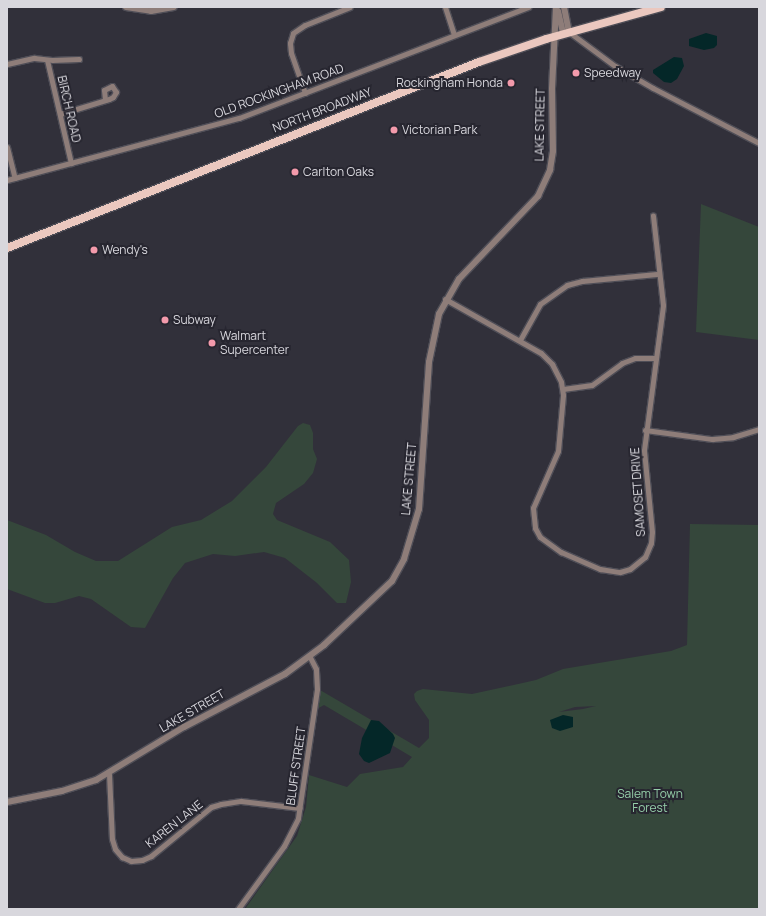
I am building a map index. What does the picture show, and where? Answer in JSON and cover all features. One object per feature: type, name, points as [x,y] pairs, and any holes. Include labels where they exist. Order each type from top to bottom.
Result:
[{"type":"main road","name":"NORTH BROADWAY","points":[[7,248],[312,126],[555,36],[661,7]]},
{"type":"street","points":[[126,7],[151,11],[174,7]]},
{"type":"street","points":[[305,93],[291,53],[290,43],[293,33],[304,25],[350,7]]},
{"type":"street","points":[[445,7],[454,34]]},
{"type":"street","name":"OLD ROCKINGHAM ROAD","points":[[7,180],[226,122],[528,7]]},
{"type":"street","points":[[557,7],[566,33],[615,66],[653,88],[759,144]]},
{"type":"street","name":"LAKE STREET","points":[[7,802],[62,791],[109,774],[184,727],[285,674],[310,657],[382,593],[392,581],[404,559],[419,509],[429,357],[435,324],[445,299],[463,273],[532,203],[546,179],[553,151],[552,89],[557,7]]},
{"type":"street","points":[[564,7],[566,33]]},
{"type":"street","points":[[7,64],[34,58],[48,60],[79,59]]},
{"type":"street","name":"BIRCH ROAD","points":[[48,60],[71,163]]},
{"type":"street","points":[[60,114],[105,100]]},
{"type":"street","points":[[7,147],[15,178]]},
{"type":"street","name":"SAMOSET DRIVE","points":[[563,389],[558,451],[538,493],[533,510],[535,528],[540,537],[561,552],[600,569],[620,572],[638,564],[645,557],[652,543],[644,463],[645,430],[662,305],[657,274],[653,216]]},
{"type":"street","points":[[520,340],[540,304],[567,285],[582,281],[657,274]]},
{"type":"street","points":[[445,299],[520,340],[549,360],[563,389],[592,385],[622,363],[635,358],[656,358]]},
{"type":"street","points":[[645,430],[712,439],[733,437],[759,429]]},
{"type":"street","name":"BLUFF STREET","points":[[238,909],[284,846],[300,808],[317,689],[316,669],[310,657]]},
{"type":"street","name":"KAREN LANE","points":[[109,774],[112,839],[122,857],[131,861],[142,860],[151,856],[211,807],[241,801],[300,808]]},
{"type":"green space","points":[[701,204],[759,227],[759,340],[696,332]]},
{"type":"green space","points":[[303,423],[310,425],[313,433],[313,449],[317,459],[313,473],[304,484],[276,503],[273,514],[277,520],[330,542],[349,560],[351,582],[346,603],[337,603],[317,583],[285,558],[264,552],[235,556],[213,554],[185,563],[173,578],[145,628],[131,627],[91,599],[79,596],[55,603],[45,603],[7,589],[7,520],[46,535],[75,552],[96,561],[118,561],[172,527],[201,520],[232,501],[266,467],[298,426]]},
{"type":"green space","name":"Salem Town Forest","points":[[690,524],[759,525],[759,909],[245,909],[297,836],[306,807],[309,775],[347,787],[360,774],[403,767],[412,757],[324,705],[317,709],[320,690],[419,748],[429,738],[429,720],[415,700],[414,694],[417,691],[423,689],[472,694],[536,680],[563,669],[671,651],[687,645]],"holes":[[[596,706],[559,712],[575,707]]]},
{"type":"shaded area","points":[[706,33],[717,36],[717,45],[714,48],[704,50],[689,46],[689,39]]},
{"type":"shaded area","points":[[674,57],[682,58],[684,66],[677,79],[671,83],[664,82],[653,73],[653,70]]},
{"type":"shaded area","points":[[563,715],[573,717],[573,727],[560,731],[552,728],[550,720]]},
{"type":"shaded area","points":[[371,720],[379,721],[393,734],[395,738],[390,753],[369,763],[364,761],[359,754],[362,738]]},
{"type":"place","name":"Speedway","points":[[576,73]]},
{"type":"place","name":"Rockingham Honda","points":[[511,83]]},
{"type":"place","name":"Victorian Park","points":[[394,130]]},
{"type":"place","name":"Carlton Oaks","points":[[295,172]]},
{"type":"place","name":"Wendy's","points":[[94,250]]},
{"type":"place","name":"Subway","points":[[165,320]]},
{"type":"place","name":"Walmart Supercenter","points":[[212,343]]}]
